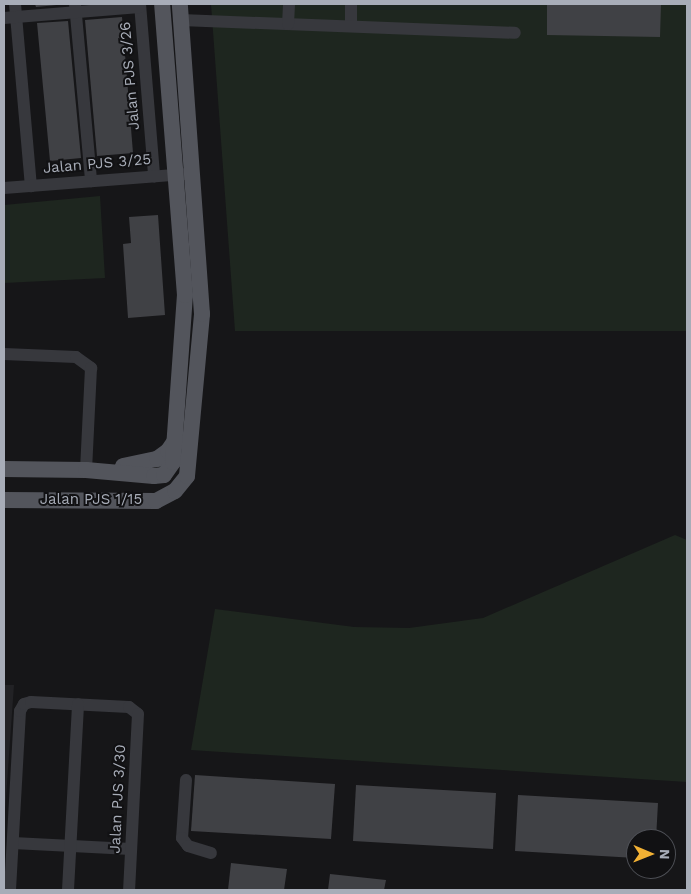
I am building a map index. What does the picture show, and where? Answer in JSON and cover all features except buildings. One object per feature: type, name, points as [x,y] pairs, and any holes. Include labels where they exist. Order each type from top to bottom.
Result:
[{"type":"main road","points":[[162,4],[185,295],[177,437],[173,462],[164,475],[175,491],[187,476],[190,460],[202,314],[181,12]]},
{"type":"main road","points":[[86,470],[143,464],[157,459],[168,451],[177,437]]},
{"type":"main road","name":"Jalan PJS 1/15","points":[[4,469],[86,470],[164,475]]},
{"type":"main road","name":"Jalan PJS 1/15","points":[[4,500],[156,501],[175,491]]},
{"type":"street","points":[[15,4],[10,18],[31,186]]},
{"type":"street","points":[[288,4],[288,24]]},
{"type":"street","points":[[351,4],[352,26]]},
{"type":"street","points":[[10,18],[76,8],[140,5]]},
{"type":"street","name":"Jalan PJS 3/26","points":[[140,5],[154,176]]},
{"type":"street","points":[[76,8],[90,181]]},
{"type":"street","points":[[181,12],[288,24],[515,33]]},
{"type":"street","name":"Jalan PJS 3/25","points":[[4,188],[192,174]]},
{"type":"street","points":[[4,354],[76,358],[91,368],[86,470]]},
{"type":"street","points":[[10,890],[20,717],[21,708],[27,702],[78,704],[68,890]]},
{"type":"street","name":"Jalan PJS 3/30","points":[[78,704],[129,707],[136,710],[138,718],[129,890]]},
{"type":"street","points":[[186,780],[182,838],[188,846],[211,853]]},
{"type":"street","points":[[13,843],[131,849]]},
{"type":"shaded area","points":[[211,4],[687,4],[687,331],[235,331]]},
{"type":"shaded area","points":[[100,196],[105,278],[4,283],[4,205]]},
{"type":"shaded area","points":[[675,535],[687,540],[687,782],[191,750],[215,609],[354,627],[409,628],[483,618]]},
{"type":"shaded area","points":[[4,685],[14,685],[4,826]]}]
